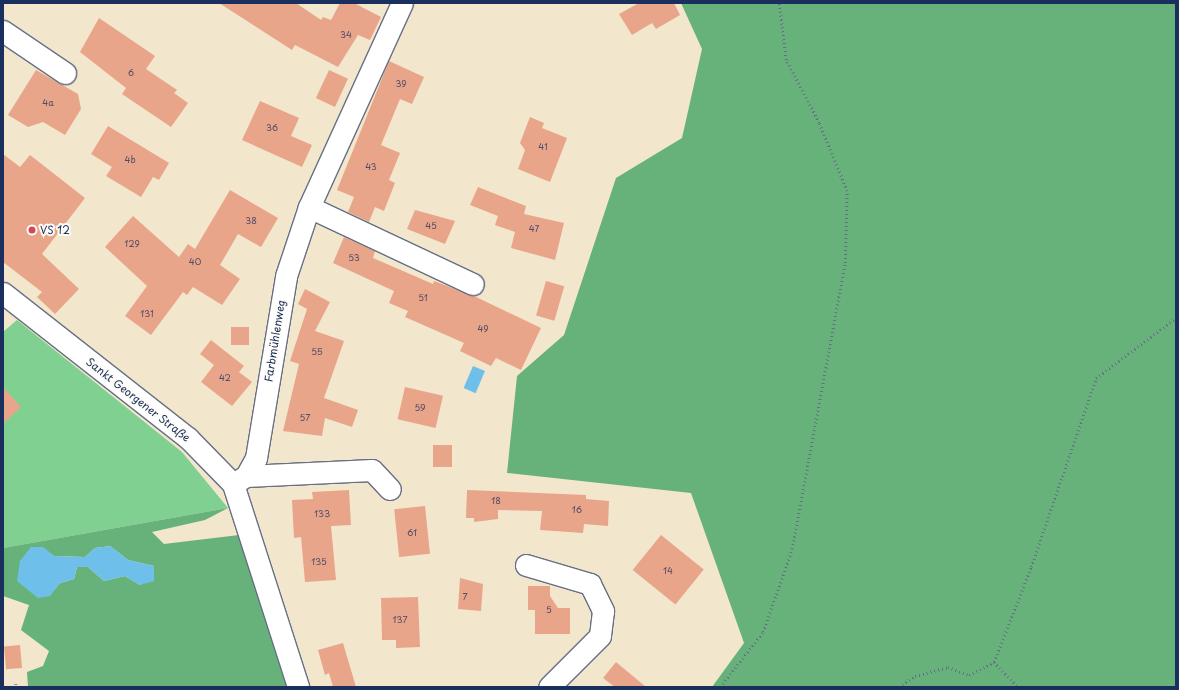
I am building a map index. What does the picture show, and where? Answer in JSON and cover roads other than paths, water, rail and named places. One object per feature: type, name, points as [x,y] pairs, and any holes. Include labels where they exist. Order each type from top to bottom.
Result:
[{"type":"street","name":"Farbmühlenweg","points":[[239,480],[256,458],[286,276],[309,207],[402,3]]},
{"type":"street","points":[[3,31],[65,73]]},
{"type":"street","points":[[309,207],[473,284]]},
{"type":"street","name":"Sankt Georgener Straße","points":[[3,293],[188,438],[239,480],[298,687]]},
{"type":"street","points":[[239,480],[372,470],[390,488]]},
{"type":"street","points":[[526,565],[590,584],[603,611],[600,636],[549,687]]},
{"type":"water","points":[[473,366],[485,371],[476,393],[464,388]]},
{"type":"water","points":[[110,546],[128,560],[154,566],[154,581],[140,585],[125,576],[104,581],[88,567],[77,567],[74,579],[60,583],[50,596],[38,598],[17,581],[20,561],[31,547],[43,547],[54,556],[85,557],[95,548]]},
{"type":"place","name":"VS 12","points":[[32,230]]}]
